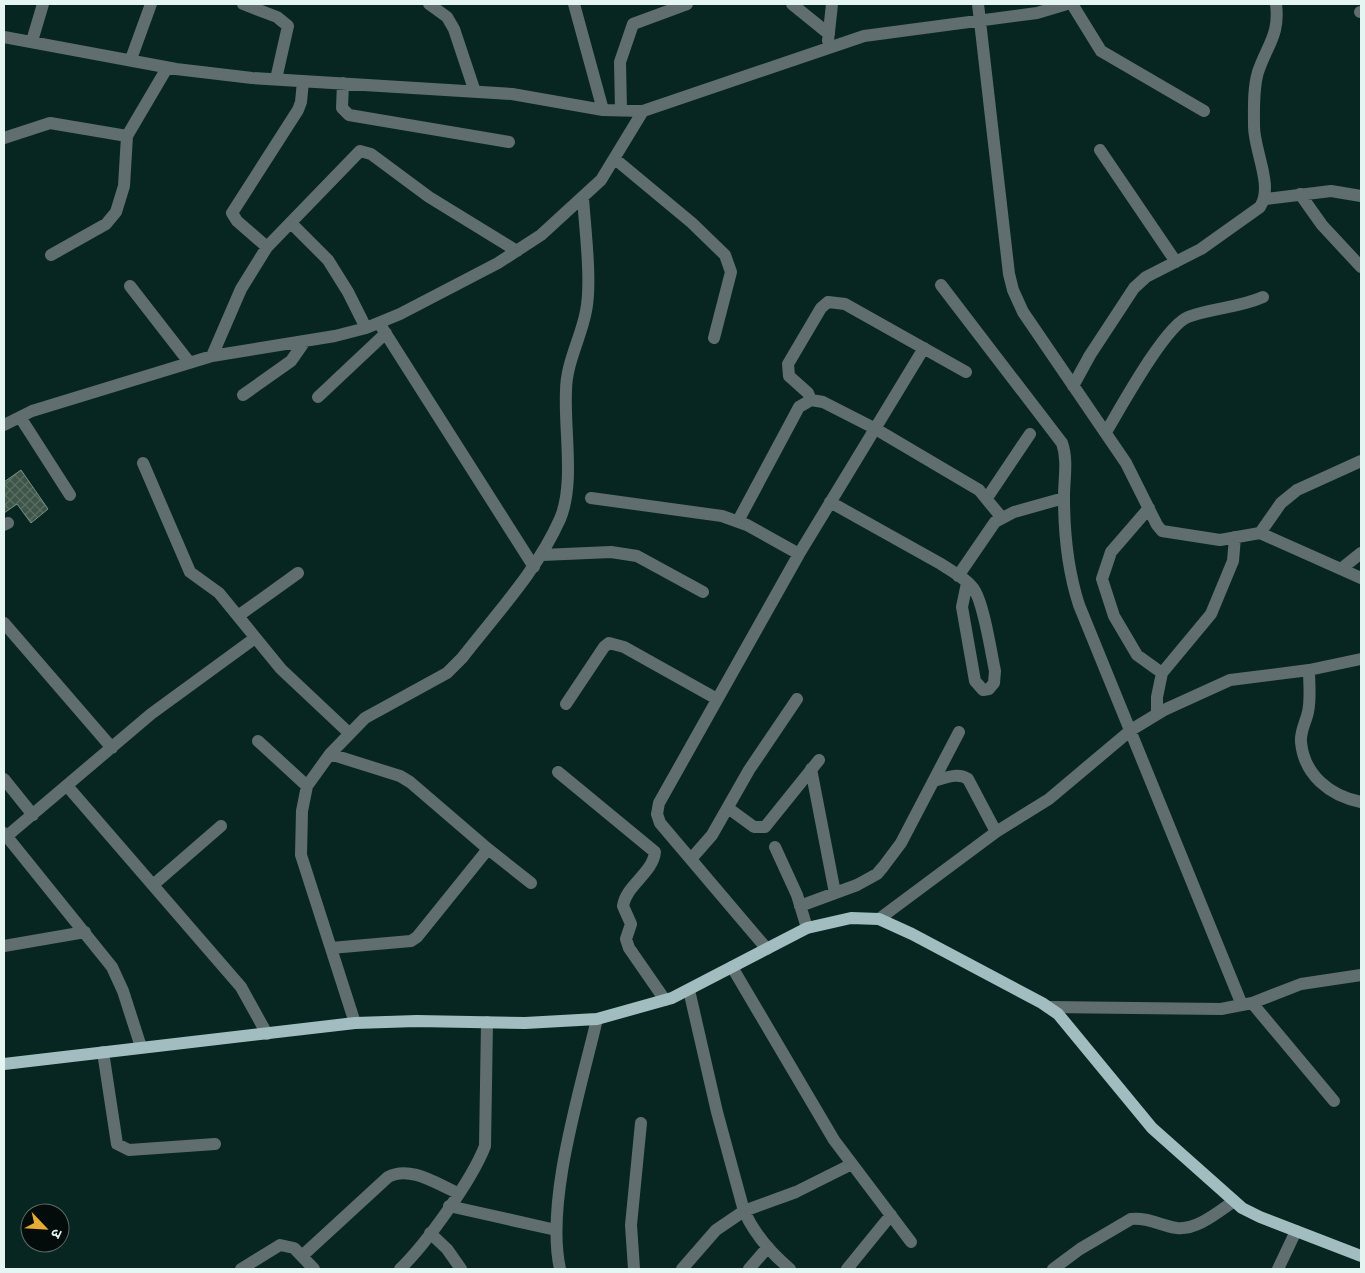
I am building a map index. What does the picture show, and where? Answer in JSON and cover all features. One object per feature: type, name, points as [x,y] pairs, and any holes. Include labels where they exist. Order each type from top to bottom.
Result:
[{"type":"main road","points":[[4,1064],[354,1023],[417,1021],[525,1023],[597,1019],[665,1000],[689,990],[807,928],[851,918],[878,919],[912,934],[1048,1007],[1069,1027],[1152,1128],[1234,1202],[1260,1217],[1361,1256]]},
{"type":"street","points":[[32,42],[43,4]]},
{"type":"street","points":[[131,60],[151,4]]},
{"type":"street","points":[[243,4],[277,17],[288,26],[276,79]]},
{"type":"street","points":[[429,4],[447,17]]},
{"type":"street","points":[[442,4],[454,29],[475,92]]},
{"type":"street","points":[[574,4],[603,110]]},
{"type":"street","points":[[621,110],[620,62],[633,24],[687,4]]},
{"type":"street","points":[[792,4],[829,34]]},
{"type":"street","points":[[827,47],[832,4]]},
{"type":"street","points":[[978,4],[996,170],[1013,290],[1024,312],[1126,463],[1162,531],[1220,540],[1260,534],[1361,578]]},
{"type":"street","points":[[4,37],[167,68],[276,79],[512,94],[603,110],[644,111],[827,47],[864,36],[1037,13],[1067,4]]},
{"type":"street","points":[[1072,4],[1101,51],[1204,111]]},
{"type":"street","points":[[1073,386],[1090,355],[1134,288],[1146,277],[1201,249],[1260,207],[1266,199],[1266,190],[1255,144],[1255,84],[1277,28],[1276,4]]},
{"type":"street","points":[[51,255],[106,224],[116,212],[124,186],[127,136],[167,68]]},
{"type":"street","points":[[267,247],[237,222],[232,213],[298,110],[301,102],[303,81]]},
{"type":"street","points":[[343,83],[342,108],[349,115],[509,142]]},
{"type":"street","points":[[318,397],[382,328],[457,284],[517,252],[541,235],[601,180],[644,111]]},
{"type":"street","points":[[4,138],[50,123],[127,136]]},
{"type":"street","points":[[1100,150],[1176,262]]},
{"type":"street","points":[[212,356],[241,289],[267,247],[360,151],[365,152],[429,197],[517,252]]},
{"type":"street","points":[[615,159],[692,223],[726,255],[731,272],[714,338]]},
{"type":"street","points":[[1266,199],[1332,191],[1361,196]]},
{"type":"street","points":[[1300,194],[1322,226],[1361,267]]},
{"type":"street","points":[[354,1023],[301,855],[302,811],[307,786],[330,754],[349,733],[381,708],[447,673],[462,658],[534,567],[561,517],[565,497],[566,391],[569,366],[586,311],[588,291],[583,198]]},
{"type":"street","points":[[291,223],[328,260],[348,292],[366,328]]},
{"type":"street","points":[[941,285],[1062,443],[1066,453],[1064,498],[1068,559],[1074,589],[1130,730],[1247,1004],[1334,1102]]},
{"type":"street","points":[[130,286],[189,362]]},
{"type":"street","points":[[1106,432],[1171,329],[1178,322],[1189,316],[1244,305],[1263,298]]},
{"type":"street","points":[[811,400],[808,393],[789,376],[788,364],[821,308],[828,302],[846,304],[966,372]]},
{"type":"street","points":[[4,425],[32,411],[212,356],[305,341],[366,328],[382,328]]},
{"type":"street","points":[[382,328],[534,567]]},
{"type":"street","points":[[243,395],[291,361],[305,341]]},
{"type":"street","points":[[767,949],[660,823],[657,814],[659,803],[830,502],[924,348]]},
{"type":"street","points":[[738,521],[799,407],[811,400],[823,402],[874,428],[979,490],[1002,518]]},
{"type":"street","points":[[20,417],[70,495]]},
{"type":"street","points":[[987,498],[1030,434]]},
{"type":"street","points":[[1260,534],[1281,503],[1297,490],[1361,461]]},
{"type":"street","points":[[142,464],[190,572],[200,582],[219,594],[280,669],[349,733]]},
{"type":"street","points":[[591,498],[722,516],[738,521],[800,554]]},
{"type":"street","points":[[830,502],[963,580],[976,591],[995,671],[994,683],[989,689],[983,690],[975,681],[962,607],[963,580],[995,522],[1064,498]]},
{"type":"street","points":[[1149,508],[1111,552],[1102,580],[1114,616],[1137,655],[1162,673]]},
{"type":"street","points":[[1157,714],[1156,697],[1162,673],[1211,614],[1233,561],[1236,537]]},
{"type":"street","points":[[542,555],[611,552],[637,556],[703,592]]},
{"type":"street","points":[[1341,569],[1361,553]]},
{"type":"street","points":[[238,616],[298,573]]},
{"type":"street","points":[[4,623],[112,748]]},
{"type":"street","points":[[141,1047],[112,967],[5,835],[68,787],[151,714],[256,638]]},
{"type":"street","points":[[566,704],[604,647],[609,643],[624,647],[717,699]]},
{"type":"street","points":[[878,919],[996,832],[1049,799],[1130,730],[1157,714],[1230,680],[1309,670],[1361,659]]},
{"type":"street","points":[[1309,670],[1308,711],[1301,742],[1306,760],[1321,784],[1334,794],[1361,802]]},
{"type":"street","points":[[691,859],[712,835],[749,770],[797,700]]},
{"type":"street","points":[[800,906],[868,879],[883,867],[898,848],[959,732]]},
{"type":"street","points":[[258,741],[307,786]]},
{"type":"street","points":[[330,754],[400,776],[410,782],[488,850],[532,883]]},
{"type":"street","points":[[728,808],[754,827],[765,826],[815,765],[835,893]]},
{"type":"street","points":[[558,772],[655,852],[651,862],[628,892],[623,906],[631,924],[626,939],[629,948],[665,1000]]},
{"type":"street","points":[[934,781],[957,775],[963,775],[968,779],[996,832]]},
{"type":"street","points":[[4,778],[33,815]]},
{"type":"street","points":[[68,787],[241,987],[267,1034]]},
{"type":"street","points":[[153,885],[221,826]]},
{"type":"street","points":[[774,847],[800,906],[807,928]]},
{"type":"street","points":[[331,948],[411,941],[417,937],[488,850]]},
{"type":"street","points":[[4,946],[85,932]]},
{"type":"street","points":[[732,967],[834,1140],[911,1242]]},
{"type":"street","points":[[1048,1007],[1221,1010],[1247,1004],[1301,984],[1361,975]]},
{"type":"street","points":[[689,990],[717,1112],[744,1210],[748,1221],[768,1247],[790,1269]]},
{"type":"street","points":[[560,1269],[556,1230],[567,1148],[597,1019]]},
{"type":"street","points":[[407,1266],[458,1193],[485,1146],[487,1022]]},
{"type":"street","points":[[103,1052],[117,1144],[129,1150],[215,1144]]},
{"type":"street","points":[[634,1269],[631,1224],[641,1124]]},
{"type":"street","points":[[682,1269],[716,1230],[744,1210],[796,1192],[852,1164]]},
{"type":"street","points":[[302,1256],[388,1177],[395,1173],[416,1174],[458,1193]]},
{"type":"street","points":[[1053,1269],[1080,1249],[1131,1219],[1146,1219],[1178,1228],[1186,1227],[1206,1220],[1234,1202]]},
{"type":"street","points":[[449,1206],[556,1230]]},
{"type":"street","points":[[847,1269],[891,1215]]},
{"type":"street","points":[[1278,1269],[1296,1231]]},
{"type":"street","points":[[430,1233],[447,1249],[462,1269]]},
{"type":"street","points":[[241,1269],[280,1245],[294,1248],[314,1269]]},
{"type":"street","points":[[749,1269],[768,1247]]},
{"type":"building","points":[[21,470],[48,509],[31,523],[17,504],[4,513],[4,482]]}]
